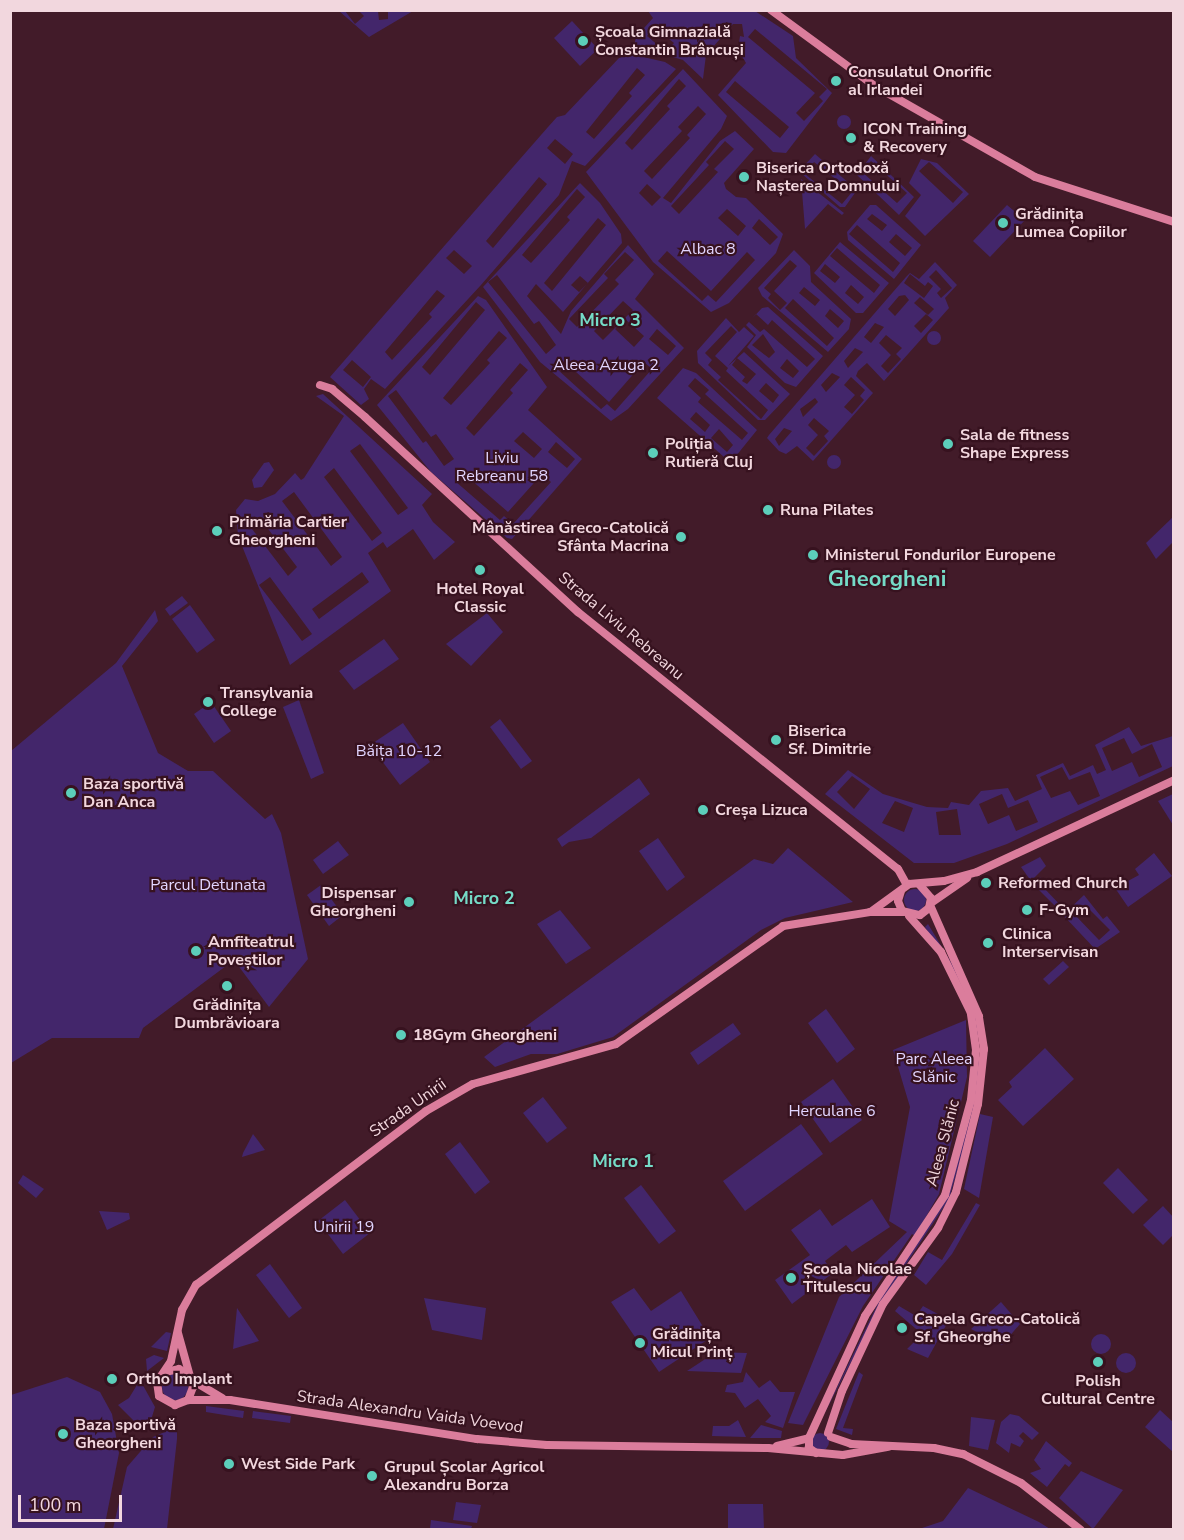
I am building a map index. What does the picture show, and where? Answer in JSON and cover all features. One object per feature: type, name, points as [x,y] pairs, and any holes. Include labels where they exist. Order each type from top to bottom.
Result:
[{"type":"main road","points":[[771,10],[875,86],[1035,177],[1173,222]]},
{"type":"main road","name":"Strada Liviu Rebreanu","points":[[320,385],[332,389],[365,417],[578,612],[898,869],[908,886]]},
{"type":"main road","points":[[908,886],[898,903],[907,914],[920,915],[930,904],[977,872],[1173,780]]},
{"type":"main road","points":[[908,886],[944,881],[977,872]]},
{"type":"main road","points":[[908,886],[928,890],[930,904]]},
{"type":"main road","name":"Strada Unirii","points":[[870,912],[908,886]]},
{"type":"main road","name":"Aleea Slănic","points":[[830,1435],[842,1391],[883,1304],[938,1228],[956,1192],[978,1104],[984,1049],[978,1017],[930,904]]},
{"type":"main road","name":"Strada Unirii","points":[[178,1333],[193,1390],[188,1400],[175,1405],[162,1400],[157,1387],[165,1372],[178,1333],[186,1298],[203,1277],[444,1099],[488,1079],[616,1044],[783,926],[870,912],[907,914]]},
{"type":"main road","name":"Aleea Slănic","points":[[810,1436],[872,1303],[942,1203],[957,1162],[971,1100],[976,1050],[971,1013],[941,952],[907,914]]},
{"type":"main road","points":[[165,1372],[179,1369],[191,1379]]},
{"type":"main road","name":"Strada Alexandru Vaida Voevod","points":[[191,1379],[228,1400]]},
{"type":"main road","name":"Strada Alexandru Vaida Voevod","points":[[188,1400],[228,1400],[497,1441],[768,1448],[821,1454],[849,1454],[888,1447]]},
{"type":"main road","points":[[830,1435],[831,1446],[821,1454],[809,1448],[810,1436],[819,1430],[850,1444],[934,1448],[975,1459],[1020,1483],[1080,1530]]},
{"type":"main road","name":"Strada Alexandru Vaida Voevod","points":[[768,1448],[810,1436]]},
{"type":"green space","points":[[339,11],[345,11],[355,24],[364,16],[359,11],[378,11],[379,20],[388,19],[388,11],[413,11],[369,37]]},
{"type":"green space","points":[[648,11],[755,11],[793,36],[796,58],[832,93],[786,153],[773,152],[718,95],[746,63],[738,50],[740,36],[744,37],[742,24],[733,24],[706,55],[703,79],[683,60],[634,46],[636,37],[653,18]],"holes":[[[654,27],[674,43],[666,52],[647,36]],[[755,29],[827,89],[819,97],[823,101],[804,121],[796,113],[815,93],[748,37]],[[735,81],[789,127],[780,138],[726,92]]]},
{"type":"green space","points":[[572,21],[598,49],[580,66],[554,38]]},
{"type":"green space","points":[[630,54],[665,62],[676,69],[585,166],[572,161],[559,195],[481,285],[385,389],[371,379],[364,389],[369,399],[361,405],[330,377],[557,117],[565,115],[619,58]],"holes":[[[637,68],[645,75],[629,93],[632,96],[594,139],[586,132]],[[555,139],[573,154],[565,164],[547,148]],[[539,177],[547,184],[493,248],[486,241]],[[454,250],[472,266],[464,274],[446,258]],[[437,290],[445,296],[429,314],[432,317],[392,360],[385,352]],[[352,360],[371,377],[363,387],[343,370]]]},
{"type":"green space","name":"Albac 8","points":[[683,69],[727,116],[721,129],[663,198],[671,203],[720,141],[735,131],[754,149],[724,183],[726,189],[736,197],[746,198],[783,234],[776,253],[729,303],[711,312],[653,262],[586,172]],"holes":[[[679,79],[686,86],[667,106],[670,109],[632,150],[625,143]],[[698,106],[706,114],[687,135],[690,138],[652,179],[644,171],[682,131],[678,127]],[[725,141],[734,149],[714,169],[718,172],[679,214],[671,206],[709,165],[706,162]],[[647,184],[661,197],[652,206],[639,193]],[[727,209],[746,226],[738,236],[718,218]],[[759,219],[778,237],[770,245],[752,228]],[[667,251],[711,291],[747,252],[755,260],[716,302],[708,295],[702,301],[658,261]]]},
{"type":"green space","points":[[844,115],[849,117],[851,122],[849,127],[844,129],[839,127],[837,122],[839,117]]},
{"type":"green space","points":[[815,154],[857,190],[845,207],[840,207],[802,174],[802,168]],"holes":[[[814,162],[852,192],[842,204],[805,174]]]},
{"type":"green space","points":[[871,156],[914,197],[899,215],[857,175]],"holes":[[[871,161],[907,193],[897,203],[862,172]]]},
{"type":"green space","points":[[921,159],[937,163],[969,194],[925,236],[905,216],[921,195],[909,183]],"holes":[[[929,162],[963,192],[953,203],[919,171]]]},
{"type":"green space","points":[[801,179],[844,213],[842,215],[828,204],[805,229]]},
{"type":"green space","name":"Aleea Azuga 2","points":[[580,183],[600,203],[621,234],[622,243],[588,283],[580,276],[571,285],[579,292],[587,284],[563,312],[536,284],[527,296],[561,334],[571,311],[628,245],[654,274],[635,299],[684,348],[628,409],[611,421],[540,362],[483,287]],"holes":[[[577,189],[585,197],[567,217],[570,220],[531,263],[522,255]],[[598,218],[606,225],[552,291],[544,283]],[[625,252],[634,260],[615,280],[619,284],[577,327],[569,319],[608,278],[604,274]],[[497,275],[534,324],[539,321],[556,345],[546,354],[488,282]],[[623,301],[633,310],[603,340],[594,331]],[[625,319],[644,336],[634,347],[615,329]],[[657,329],[676,346],[668,355],[649,339]],[[564,361],[609,402],[644,362],[652,369],[615,411],[607,404],[601,409],[557,369]]]},
{"type":"green space","points":[[870,205],[876,205],[921,245],[894,279],[848,240],[847,232]],"holes":[[[872,214],[887,225],[882,231],[867,219]],[[857,225],[900,263],[893,272],[849,234]],[[896,234],[912,248],[905,256],[889,242]]]},
{"type":"green space","points":[[1007,205],[1025,220],[990,257],[973,241]]},
{"type":"green space","points":[[840,242],[889,283],[863,313],[856,313],[814,273]],"holes":[[[837,248],[880,285],[874,293],[830,256]],[[825,264],[840,277],[835,283],[820,271]],[[851,285],[864,297],[858,304],[845,293]]]},
{"type":"green space","points":[[794,250],[810,266],[811,282],[851,319],[849,329],[828,352],[762,296],[758,288]],"holes":[[[790,260],[797,266],[774,291],[787,303],[780,310],[768,298],[771,294],[764,288]],[[804,287],[820,300],[815,306],[799,293]],[[793,299],[834,338],[827,346],[785,308]],[[830,309],[844,321],[838,328],[825,316]]]},
{"type":"green space","points":[[935,262],[957,285],[945,298],[949,308],[884,381],[867,363],[858,371],[856,376],[873,393],[813,461],[797,446],[786,454],[779,451],[767,438],[769,435],[906,277],[910,273],[919,279]],"holes":[[[936,270],[952,288],[941,298],[937,293],[941,289],[929,277]],[[910,274],[925,286],[928,282],[933,286],[924,298],[904,283]],[[905,295],[909,300],[895,316],[888,309],[899,296]],[[920,297],[934,309],[928,315],[914,303]],[[926,314],[933,320],[921,333],[914,326]],[[875,323],[884,327],[871,343],[864,337]],[[886,335],[902,348],[896,354],[901,359],[888,373],[881,366],[891,355],[879,343]],[[855,348],[863,352],[848,368],[844,361]],[[832,373],[840,377],[826,392],[821,385]],[[851,377],[865,390],[860,396],[864,400],[852,414],[844,407],[855,395],[844,385]],[[815,398],[818,402],[803,417],[800,409]],[[814,418],[829,431],[824,436],[828,441],[814,456],[806,448],[818,435],[808,425]],[[784,428],[792,431],[779,446],[775,439]]]},
{"type":"green space","name":"Liviu Rebreanu 58","points":[[478,296],[486,300],[547,387],[528,410],[582,459],[512,539],[507,538],[431,472],[377,405]],"holes":[[[476,302],[485,310],[430,375],[422,367]],[[499,331],[507,338],[487,360],[490,363],[451,405],[443,398]],[[520,363],[528,370],[510,390],[513,393],[474,436],[466,428]],[[396,390],[431,437],[436,434],[454,459],[444,466],[426,441],[423,443],[388,396]],[[523,432],[542,449],[534,458],[514,441]],[[556,442],[575,459],[567,468],[548,452]],[[462,472],[508,512],[542,474],[551,482],[513,524],[504,516],[500,520],[455,481]]]},
{"type":"green space","points":[[768,307],[823,356],[796,387],[785,383],[747,347],[756,335],[746,325],[751,319],[749,322],[760,332],[764,329],[807,367],[815,359],[772,320],[768,325],[756,314],[762,308]],"holes":[[[763,334],[775,352],[769,358],[752,345]],[[787,359],[799,371],[793,378],[780,368]]]},
{"type":"green space","points":[[726,318],[739,332],[744,327],[754,336],[728,366],[737,358],[744,352],[790,394],[765,420],[758,420],[698,363],[697,351]],"holes":[[[731,326],[737,332],[715,356],[728,368],[726,371],[768,410],[761,419],[718,380],[721,377],[708,365],[712,360],[705,353]],[[737,358],[756,374],[747,384],[742,381],[745,377],[732,365]],[[766,383],[779,395],[773,403],[759,391]]]},
{"type":"green space","points":[[934,331],[939,333],[941,338],[939,343],[934,345],[929,343],[927,338],[929,333]]},
{"type":"green space","points":[[683,368],[696,373],[757,430],[736,456],[724,457],[657,398]],"holes":[[[695,378],[709,390],[705,394],[748,433],[742,440],[698,402],[701,398],[688,386]],[[696,412],[710,425],[705,432],[690,419]],[[719,429],[733,445],[727,452],[711,438]]]},
{"type":"green space","points":[[323,394],[432,494],[422,505],[433,522],[455,542],[434,560],[413,529],[387,548],[383,542],[368,553],[391,591],[290,665],[238,536],[236,510],[245,499],[258,501],[275,494],[295,473],[301,480],[304,478],[344,416],[316,396]],"holes":[[[360,444],[408,508],[398,515],[350,451]],[[334,468],[382,533],[372,541],[324,477]],[[294,492],[342,557],[331,566],[282,501]],[[259,517],[297,567],[288,576],[249,525]],[[362,572],[369,582],[319,619],[312,609]],[[270,577],[312,634],[302,641],[259,585]]]},
{"type":"green space","points":[[831,455],[837,455],[841,462],[837,469],[831,469],[827,465],[827,459]]},
{"type":"green space","points":[[269,462],[274,470],[262,487],[254,488],[252,480],[264,463]]},
{"type":"green space","points":[[1173,517],[1173,542],[1156,559],[1146,543]]},
{"type":"green space","points":[[182,596],[188,603],[170,616],[165,609]]},
{"type":"green space","points":[[190,605],[215,640],[197,653],[172,619]]},
{"type":"green space","name":"Parcul Detunata","points":[[155,610],[158,621],[122,666],[158,753],[188,771],[213,771],[265,819],[272,814],[281,833],[308,959],[269,1007],[234,960],[143,1028],[139,1038],[52,1038],[11,1063],[11,751],[116,663]]},
{"type":"green space","points":[[487,613],[503,632],[471,666],[446,644]]},
{"type":"green space","points":[[384,639],[399,659],[354,690],[339,671]]},
{"type":"green space","points":[[299,700],[324,773],[311,779],[283,707]]},
{"type":"green space","points":[[211,702],[231,731],[214,743],[194,714]]},
{"type":"green space","points":[[500,719],[532,761],[521,769],[490,727]]},
{"type":"green space","name":"Băița 10-12","points":[[403,723],[430,762],[400,785],[370,745]]},
{"type":"green space","points":[[1129,727],[1141,746],[1173,736],[1173,766],[1007,844],[954,863],[914,863],[825,794],[848,770],[883,794],[927,807],[948,808],[951,802],[969,805],[981,791],[1008,788],[1015,801],[1042,789],[1036,775],[1063,763],[1070,776],[1093,765],[1097,774],[1106,770],[1095,745]],"holes":[[[1124,738],[1132,754],[1152,744],[1162,767],[1139,777],[1132,762],[1112,771],[1102,748]],[[1062,767],[1069,780],[1090,772],[1100,796],[1078,805],[1070,791],[1051,798],[1040,777]],[[852,776],[870,789],[854,809],[837,792]],[[1002,794],[1008,808],[1028,800],[1038,822],[1016,831],[1009,815],[988,824],[979,804]],[[895,801],[913,808],[904,832],[882,823]],[[957,809],[961,835],[939,835],[936,812]]]},
{"type":"green space","points":[[639,778],[650,794],[591,838],[569,842],[562,847],[557,839]]},
{"type":"green space","points":[[1173,794],[1173,825],[1158,801]]},
{"type":"green space","points":[[658,838],[685,877],[667,891],[639,851]]},
{"type":"green space","points":[[338,841],[349,855],[323,874],[313,860]]},
{"type":"green space","points":[[788,848],[853,902],[785,918],[761,930],[613,1037],[557,1054],[531,1054],[495,1067],[484,1057],[754,859],[773,864]]},
{"type":"green space","points":[[1154,853],[1172,876],[1128,907],[1115,888],[1139,875],[1135,869]]},
{"type":"green space","points":[[1040,857],[1046,866],[1031,881],[1021,867]]},
{"type":"green space","points":[[1040,877],[1046,884],[1043,887],[1065,910],[1062,913],[1033,884]]},
{"type":"green space","points":[[321,885],[343,915],[329,926],[307,895]]},
{"type":"green space","points":[[915,889],[923,892],[926,900],[923,908],[915,911],[907,908],[904,900],[907,892]]},
{"type":"green space","points":[[1084,895],[1103,919],[1107,916],[1120,932],[1095,949],[1063,915]],"holes":[[[1085,905],[1110,930],[1099,940],[1075,915]]]},
{"type":"green space","points":[[560,910],[591,948],[566,964],[537,924]]},
{"type":"green space","points":[[928,924],[961,979],[977,1020],[980,1076],[971,1124],[949,1199],[887,1293],[821,1420],[884,1291],[947,1198],[968,1123],[977,1075],[974,1021],[959,981],[925,927]]},
{"type":"green space","points":[[1063,961],[1069,967],[1049,985],[1043,979]]},
{"type":"green space","points":[[826,1009],[855,1049],[837,1063],[808,1023]]},
{"type":"green space","name":"Parc Aleea Slănic","points":[[966,1020],[967,1077],[939,1194],[915,1236],[912,1234],[863,1306],[803,1425],[788,1423],[839,1297],[907,1232],[889,1221],[910,1107],[893,1050]]},
{"type":"green space","points":[[733,1023],[741,1034],[698,1065],[690,1053]]},
{"type":"green space","points":[[1045,1048],[1074,1079],[1023,1126],[998,1100],[1012,1087],[1009,1082]]},
{"type":"green space","name":"Herculane 6","points":[[833,1079],[862,1120],[830,1143],[801,1102]]},
{"type":"green space","points":[[543,1097],[567,1128],[547,1143],[523,1113]]},
{"type":"green space","points":[[980,1114],[993,1117],[979,1198],[964,1189]]},
{"type":"green space","points":[[801,1124],[823,1154],[745,1211],[723,1181]]},
{"type":"green space","points":[[253,1134],[265,1150],[242,1157],[243,1153]]},
{"type":"green space","points":[[460,1142],[490,1182],[475,1194],[445,1154]]},
{"type":"green space","points":[[1118,1168],[1148,1200],[1133,1214],[1103,1183]]},
{"type":"green space","points":[[23,1175],[44,1189],[36,1198],[18,1183]]},
{"type":"green space","points":[[641,1185],[676,1231],[659,1244],[624,1198]]},
{"type":"green space","points":[[872,1199],[890,1227],[852,1252],[846,1245],[825,1261],[833,1273],[792,1304],[775,1280],[810,1255],[791,1230],[820,1209],[832,1226]]},
{"type":"green space","name":"Unirii 19","points":[[345,1200],[370,1233],[343,1254],[318,1221]]},
{"type":"green space","points":[[976,1203],[980,1205],[952,1254],[926,1285],[914,1275],[928,1252],[942,1260]]},
{"type":"green space","points":[[1163,1206],[1174,1218],[1173,1235],[1163,1245],[1143,1225]]},
{"type":"green space","points":[[99,1211],[129,1213],[130,1219],[107,1230]]},
{"type":"green space","points":[[270,1264],[302,1308],[289,1318],[256,1275]]},
{"type":"green space","points":[[634,1288],[651,1311],[681,1291],[710,1338],[659,1372],[611,1302]]},
{"type":"green space","points":[[424,1298],[486,1308],[482,1340],[432,1330]]},
{"type":"green space","points":[[1001,1302],[1020,1324],[1002,1345],[971,1329]]},
{"type":"green space","points":[[899,1306],[916,1316],[923,1306],[949,1320],[928,1358],[907,1349],[922,1334],[895,1311]]},
{"type":"green space","points":[[237,1308],[259,1341],[233,1349]]},
{"type":"green space","points":[[166,1332],[171,1333],[167,1351],[151,1347]]},
{"type":"green space","points":[[1097,1334],[1105,1334],[1111,1340],[1111,1348],[1105,1354],[1097,1354],[1091,1348],[1091,1340]]},
{"type":"green space","points":[[716,1352],[747,1353],[741,1373],[687,1371]]},
{"type":"green space","points":[[1126,1353],[1133,1356],[1136,1363],[1133,1370],[1126,1373],[1119,1370],[1116,1363],[1119,1356]]},
{"type":"green space","points":[[154,1355],[164,1358],[147,1371],[146,1359]]},
{"type":"green space","points":[[746,1372],[759,1388],[770,1380],[780,1392],[795,1392],[783,1428],[765,1422],[771,1416],[758,1399],[745,1408],[735,1393],[725,1392],[727,1385],[743,1382]]},
{"type":"green space","points":[[859,1372],[863,1375],[843,1428],[853,1429],[852,1435],[836,1429]]},
{"type":"green space","points":[[175,1374],[184,1378],[188,1387],[184,1396],[175,1400],[166,1396],[162,1387],[166,1378]]},
{"type":"green space","name":"Baza sportivă Gheorgheni","points":[[67,1377],[100,1392],[112,1414],[119,1453],[104,1529],[11,1529],[11,1395]]},
{"type":"green space","points":[[140,1380],[155,1407],[151,1420],[139,1426],[118,1405],[129,1398]]},
{"type":"green space","points":[[206,1406],[244,1411],[243,1418],[206,1412]]},
{"type":"green space","points":[[1160,1410],[1173,1422],[1173,1452],[1145,1427]]},
{"type":"green space","points":[[253,1411],[291,1416],[290,1423],[252,1418]]},
{"type":"green space","points":[[1010,1414],[1019,1416],[1039,1433],[1032,1440],[1023,1432],[1019,1436],[1024,1441],[1020,1447],[1011,1443],[1009,1453],[996,1443],[1001,1422]]},
{"type":"green space","points":[[971,1417],[995,1420],[988,1450],[969,1446]]},
{"type":"green space","points":[[738,1420],[746,1437],[712,1436],[713,1426],[729,1426]]},
{"type":"green space","points":[[761,1425],[782,1431],[781,1438],[750,1438]]},
{"type":"green space","points":[[172,1429],[177,1432],[177,1439],[167,1529],[113,1529],[127,1467],[153,1437]]},
{"type":"green space","points":[[816,1433],[824,1433],[829,1438],[827,1449],[816,1451],[811,1446],[811,1438]]},
{"type":"green space","points":[[1046,1441],[1072,1463],[1069,1467],[1065,1464],[1047,1487],[1030,1473],[1041,1469],[1034,1460]]},
{"type":"green space","points":[[1081,1471],[1123,1490],[1093,1529],[1059,1498]]},
{"type":"green space","points":[[968,1488],[1050,1529],[919,1529],[943,1521]]},
{"type":"green space","points":[[456,1502],[481,1505],[477,1523],[453,1520]]},
{"type":"green space","points":[[728,1504],[763,1504],[764,1529],[728,1529]]},
{"type":"green space","points":[[431,1520],[472,1526],[471,1529],[430,1529]]},
{"type":"place","name":"Școala Gimnazială Constantin Brâncuși","points":[[583,41]]},
{"type":"place","name":"Consulatul Onorific al Irlandei","points":[[836,81]]},
{"type":"place","name":"ICON Training & Recovery","points":[[851,138]]},
{"type":"place","name":"Biserica Ortodoxă Nașterea Domnului","points":[[744,177]]},
{"type":"place","name":"Grădinița Lumea Copiilor","points":[[1003,223]]},
{"type":"place","name":"Sala de fitness Shape Express","points":[[948,444]]},
{"type":"place","name":"Poliția Rutieră Cluj","points":[[653,453]]},
{"type":"place","name":"Runa Pilates","points":[[768,510]]},
{"type":"place","name":"Primăria Cartier Gheorgheni","points":[[217,531]]},
{"type":"place","name":"Mânăstirea Greco-Catolică Sfânta Macrina","points":[[681,537]]},
{"type":"place","name":"Ministerul Fondurilor Europene","points":[[813,555]]},
{"type":"place","name":"Hotel Royal Classic","points":[[480,570]]},
{"type":"place","name":"Transylvania College","points":[[208,702]]},
{"type":"place","name":"Biserica Sf. Dimitrie","points":[[776,740]]},
{"type":"place","name":"Baza sportivă Dan Anca","points":[[71,793]]},
{"type":"place","name":"Creșa Lizuca","points":[[703,810]]},
{"type":"place","name":"Reformed Church","points":[[986,883]]},
{"type":"place","name":"Dispensar Gheorgheni","points":[[409,902]]},
{"type":"place","name":"F-Gym","points":[[1027,910]]},
{"type":"place","name":"Clinica Interservisan","points":[[988,943]]},
{"type":"place","name":"Amfiteatrul Poveștilor","points":[[196,951]]},
{"type":"place","name":"Grădinița Dumbrăvioara","points":[[227,986]]},
{"type":"place","name":"18Gym Gheorgheni","points":[[401,1035]]},
{"type":"place","name":"Școala Nicolae Titulescu","points":[[791,1278]]},
{"type":"place","name":"Capela Greco-Catolică Sf. Gheorghe","points":[[902,1328]]},
{"type":"place","name":"Grădinița Micul Prinț","points":[[640,1343]]},
{"type":"place","name":"Polish Cultural Centre","points":[[1098,1362]]},
{"type":"place","name":"Ortho Implant","points":[[112,1379]]},
{"type":"place","name":"Baza sportivă Gheorgheni","points":[[63,1434]]},
{"type":"place","name":"West Side Park","points":[[229,1464]]},
{"type":"place","name":"Grupul Școlar Agricol Alexandru Borza","points":[[372,1476]]},
{"type":"district","name":"Micro 3","points":[[610,320]]},
{"type":"district","name":"Gheorgheni","points":[[887,580]]},
{"type":"district","name":"Micro 2","points":[[484,898]]},
{"type":"district","name":"Micro 1","points":[[623,1161]]}]
